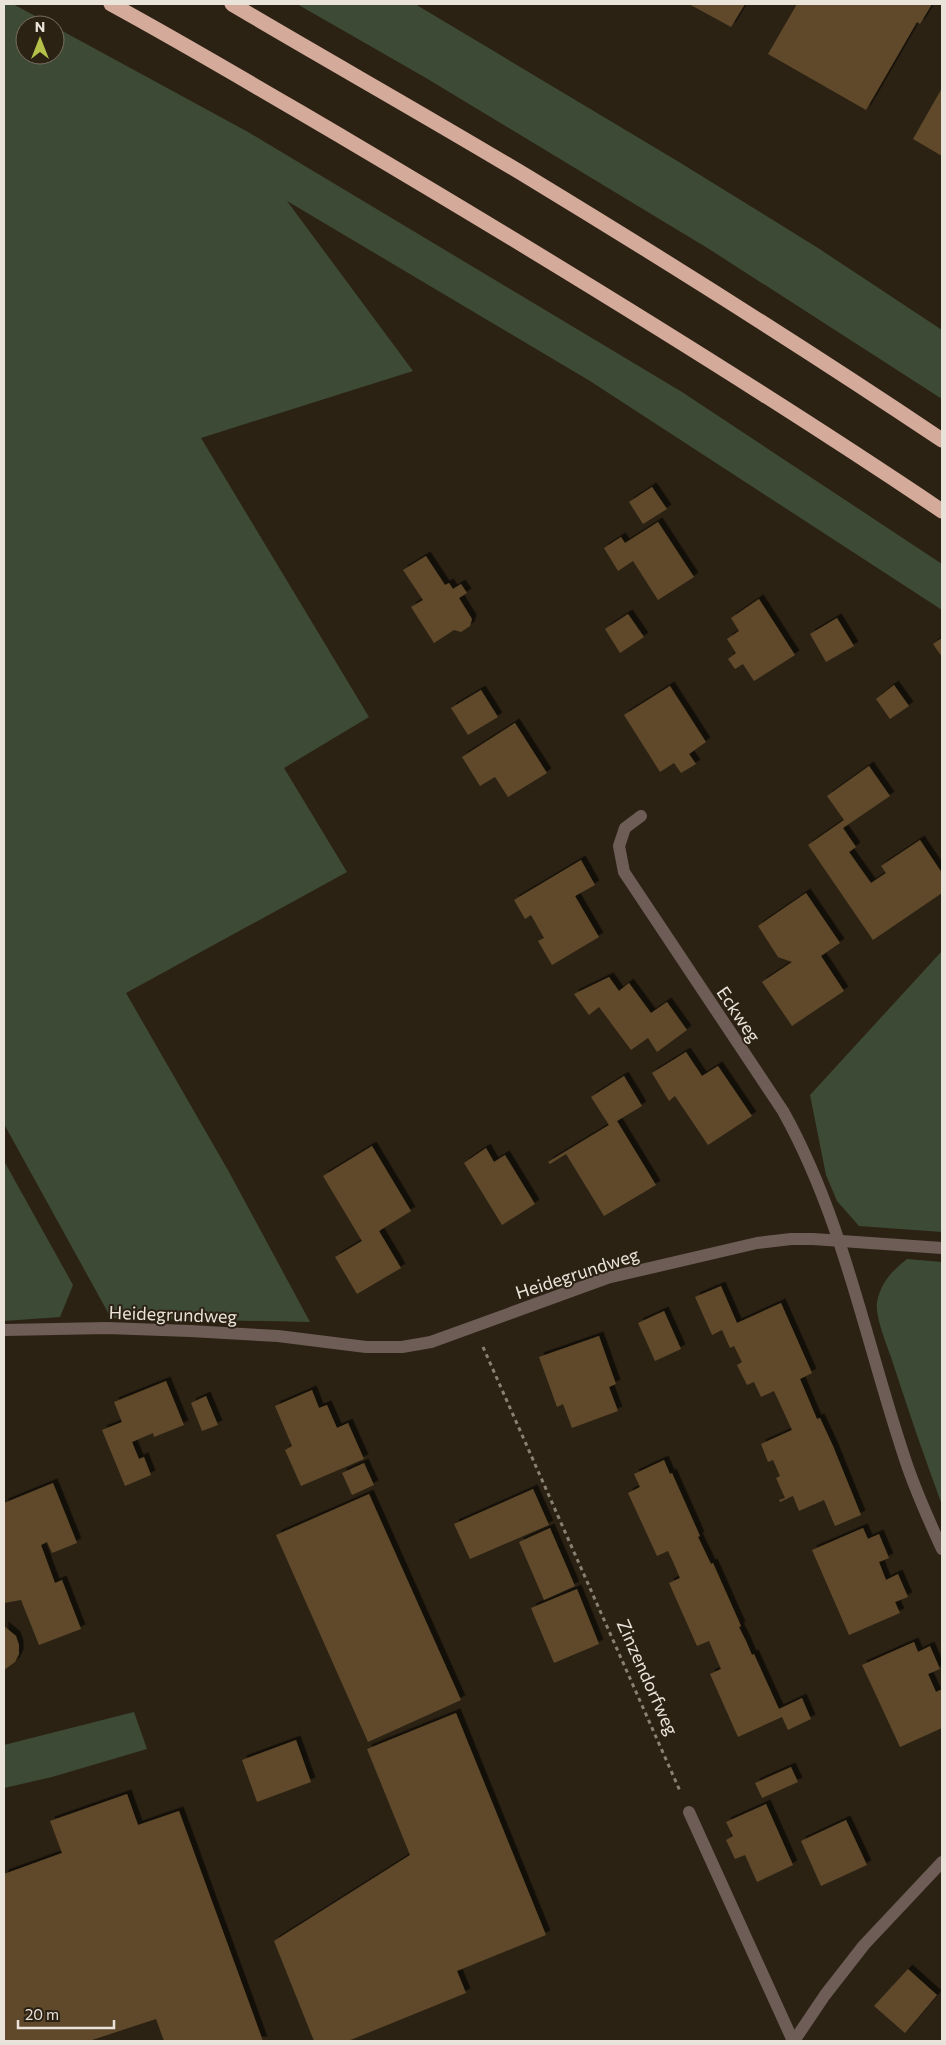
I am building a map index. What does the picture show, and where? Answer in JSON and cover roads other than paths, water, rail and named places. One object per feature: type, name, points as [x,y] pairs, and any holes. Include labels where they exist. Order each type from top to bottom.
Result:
[{"type":"highway","points":[[111,4],[268,93],[564,270],[860,456],[942,511]]},
{"type":"highway","points":[[232,4],[601,222],[816,357],[942,440]]},
{"type":"street","name":"Eckweg","points":[[641,816],[625,828],[619,846],[624,872],[783,1111],[807,1155],[839,1241]]},
{"type":"street","name":"Heidegrundweg","points":[[4,1330],[108,1328],[190,1331],[278,1336],[366,1347],[402,1347],[431,1342],[607,1278],[729,1249],[791,1239],[942,1248]]},
{"type":"street","points":[[839,1241],[909,1470],[942,1549]]},
{"type":"street","points":[[689,1812],[794,2041]]},
{"type":"street","points":[[794,2041],[825,1995],[864,1945],[942,1862]]}]
